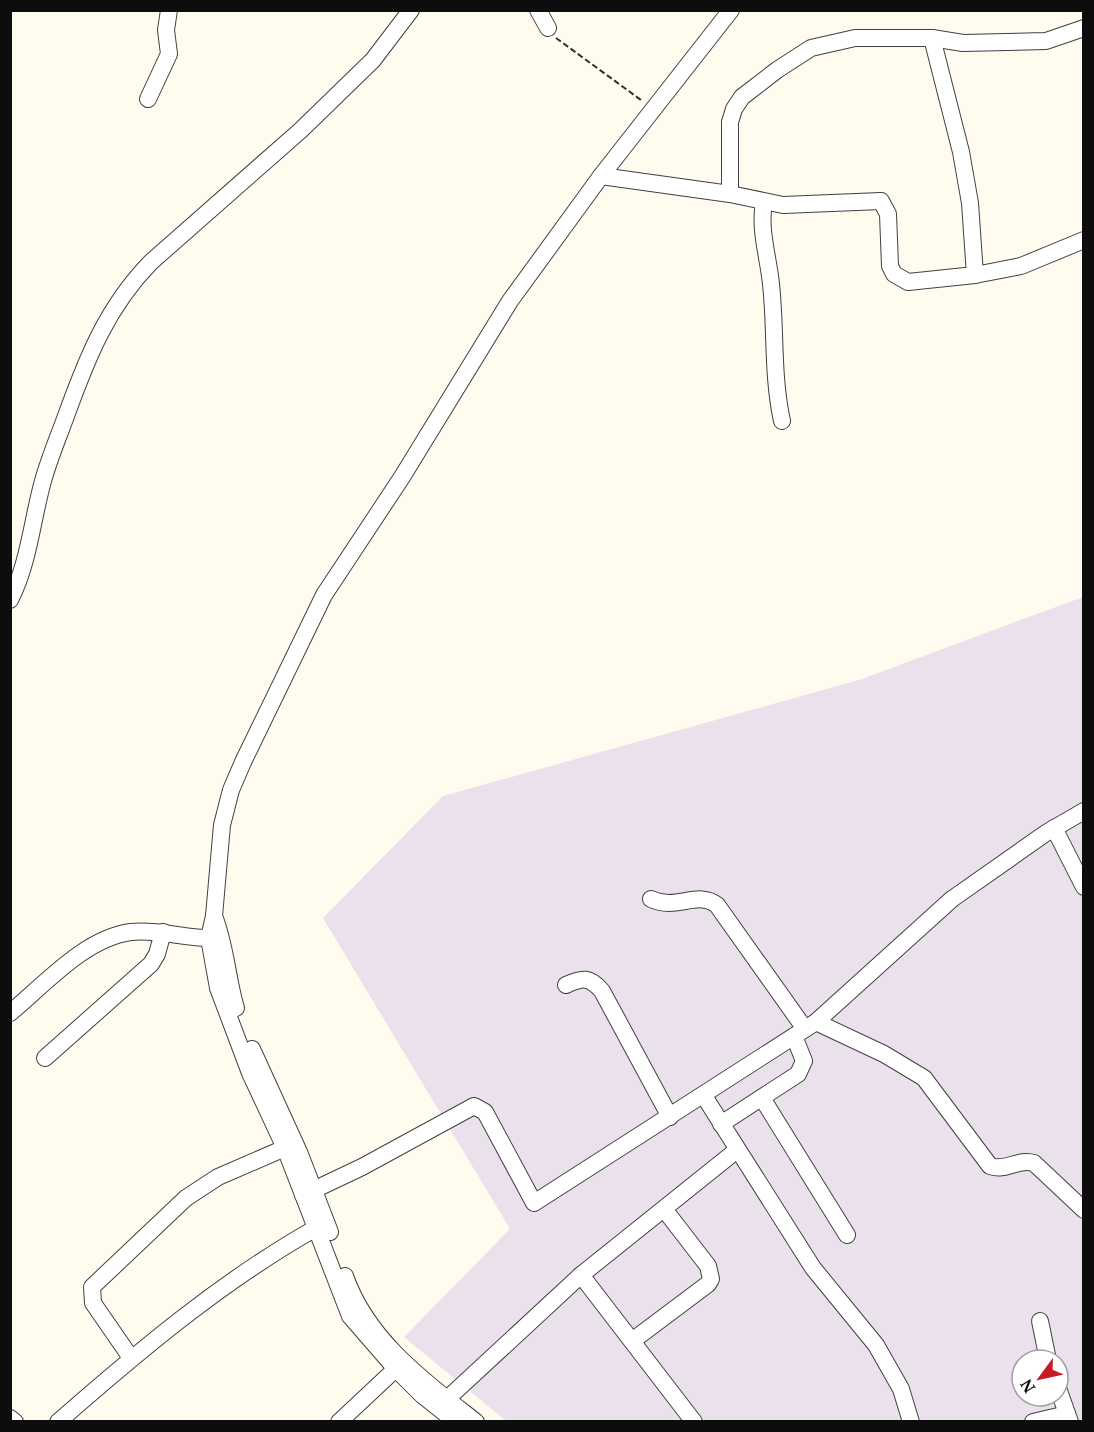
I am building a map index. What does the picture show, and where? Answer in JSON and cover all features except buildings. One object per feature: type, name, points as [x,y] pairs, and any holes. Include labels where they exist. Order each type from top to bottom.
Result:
[{"type":"street","points":[[148,99],[169,54],[166,30],[169,10]]},
{"type":"street","points":[[10,600],[19,582],[43,480],[94,340],[128,285],[309,123],[374,60],[411,10]]},
{"type":"street","points":[[538,10],[548,28]]},
{"type":"street","points":[[476,1422],[399,1365],[350,1316],[316,1228],[309,1192],[285,1148],[250,1073],[218,988],[214,916],[222,825],[231,790],[307,627],[330,586],[402,477],[510,301],[601,176],[731,10]]},
{"type":"street","points":[[730,194],[730,122],[734,109],[742,97],[811,48],[855,38],[932,38],[963,44],[1046,41],[1083,28]]},
{"type":"street","points":[[932,38],[961,152],[970,203],[975,275]]},
{"type":"street","points":[[601,176],[802,206],[881,201],[888,214],[890,266],[900,278],[908,282],[975,275],[1022,266],[1083,240]]},
{"type":"street","points":[[764,202],[761,219],[762,234],[771,284],[774,373],[782,422]]},
{"type":"street","points":[[309,1192],[362,1167],[474,1107],[485,1112],[534,1203],[704,1096],[805,1029],[952,899],[1054,828],[1083,812]]},
{"type":"street","points":[[1054,828],[1083,887]]},
{"type":"street","points":[[651,900],[662,905],[673,905],[701,898],[717,905],[805,1029],[884,1054],[924,1078],[990,1166],[1003,1168],[1021,1162],[1034,1162],[1083,1210]]},
{"type":"street","points":[[10,1013],[84,952],[99,943],[132,932],[163,932],[215,938]]},
{"type":"street","points":[[45,1058],[152,964],[163,932]]},
{"type":"street","points":[[215,938],[239,1018],[309,1192],[357,1302],[422,1395],[456,1422]]},
{"type":"street","points":[[566,985],[585,978],[593,980],[602,991],[670,1117]]},
{"type":"street","points":[[722,1124],[798,1074],[804,1061],[805,1029]]},
{"type":"street","points":[[704,1096],[813,1268],[876,1345],[901,1389],[911,1422]]},
{"type":"street","points":[[762,1098],[847,1235]]},
{"type":"street","points":[[131,1358],[93,1303],[92,1287],[186,1198],[218,1177],[285,1148]]},
{"type":"street","points":[[447,1399],[581,1275],[737,1150]]},
{"type":"street","points":[[632,1341],[711,1279],[708,1266],[664,1209]]},
{"type":"street","points":[[58,1422],[131,1358],[238,1276],[316,1228]]},
{"type":"street","points":[[581,1275],[694,1422]]},
{"type":"street","points":[[1040,1321],[1046,1348]]},
{"type":"street","points":[[339,1422],[399,1365]]},
{"type":"street","points":[[10,1418],[15,1422]]},
{"type":"street","points":[[1033,1422],[1068,1418]]},
{"type":"path","points":[[548,28],[562,45],[653,109]]},
{"type":"shaded area","points":[[1083,597],[1083,1421],[506,1421],[404,1337],[510,1229],[323,918],[443,796],[859,680]]}]
